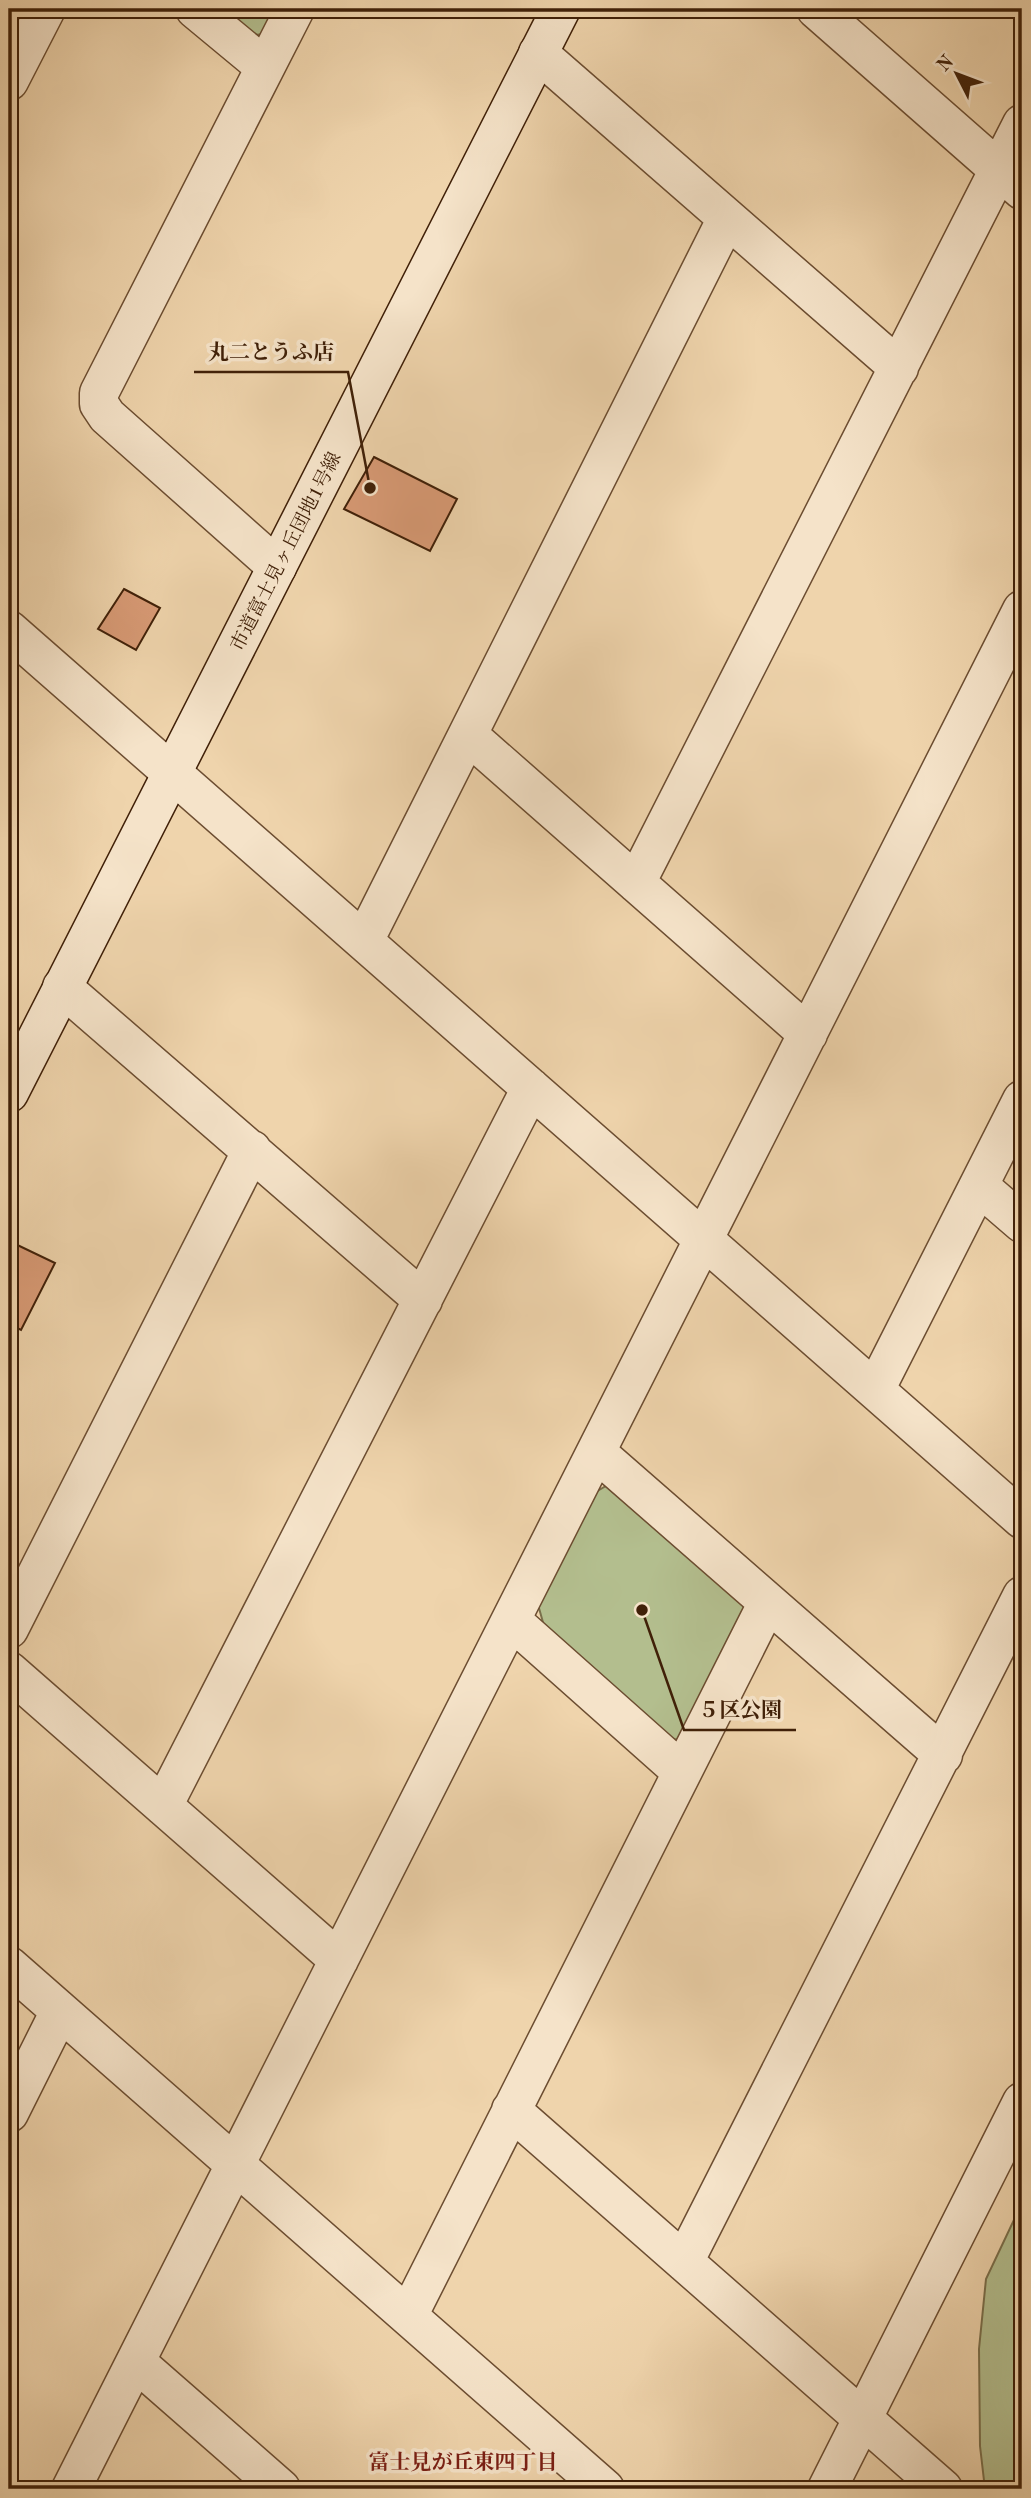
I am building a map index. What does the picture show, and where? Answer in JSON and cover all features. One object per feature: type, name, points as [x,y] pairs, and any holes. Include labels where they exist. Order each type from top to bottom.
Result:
[{"type":"street","points":[[9,81],[46,9]]},
{"type":"street","points":[[195,9],[265,67]]},
{"type":"street","points":[[277,567],[107,416],[99,404],[99,393],[295,9]]},
{"type":"street","name":"市道富士見ヶ丘団地1号線","points":[[9,1093],[561,9]]},
{"type":"street","points":[[825,12],[1011,180]]},
{"type":"street","points":[[538,53],[899,368]]},
{"type":"street","points":[[636,883],[899,368],[1011,180],[1022,124]]},
{"type":"street","points":[[363,942],[727,218]]},
{"type":"street","points":[[71,2489],[1022,610]]},
{"type":"street","points":[[9,630],[1022,1519]]},
{"type":"street","points":[[468,734],[808,1034]]},
{"type":"street","points":[[62,987],[423,1300]]},
{"type":"street","points":[[163,1806],[531,1088]]},
{"type":"street","points":[[875,1390],[1022,1100]]},
{"type":"street","points":[[9,1629],[252,1150]]},
{"type":"street","points":[[979,1186],[1022,1223]]},
{"type":"street","points":[[596,1452],[943,1755]]},
{"type":"street","points":[[684,2262],[1022,1596]]},
{"type":"street","points":[[408,2316],[767,1604]]},
{"type":"street","points":[[511,1620],[682,1772]]},
{"type":"street","points":[[9,1671],[339,1960]]},
{"type":"street","points":[[9,1966],[408,2316],[586,2482]]},
{"type":"street","points":[[9,2113],[60,2011]]},
{"type":"street","points":[[827,2489],[1022,2102]]},
{"type":"street","points":[[511,2110],[943,2489]]},
{"type":"street","points":[[136,2362],[281,2489]]},
{"type":"green space","points":[[224,9],[286,9],[273,33],[255,35]]},
{"type":"green space","points":[[606,1486],[743,1604],[748,1623],[677,1740],[665,1736],[544,1626],[537,1601],[594,1493]]},
{"type":"green space","points":[[1022,2203],[1022,2489],[985,2489],[980,2446],[979,2349],[986,2279]]},
{"type":"building","points":[[374,457],[457,499],[430,551],[344,509]]},
{"type":"building","points":[[124,589],[160,608],[136,650],[98,629]]},
{"type":"building","points":[[9,1241],[55,1263],[21,1330],[9,1324]]},
{"type":"place","name":"丸二とうふ店","points":[[370,488]]},
{"type":"place","name":"５区公園","points":[[642,1610]]},
{"type":"district","name":"富士見が丘東四丁目","points":[[463,2462]]}]
